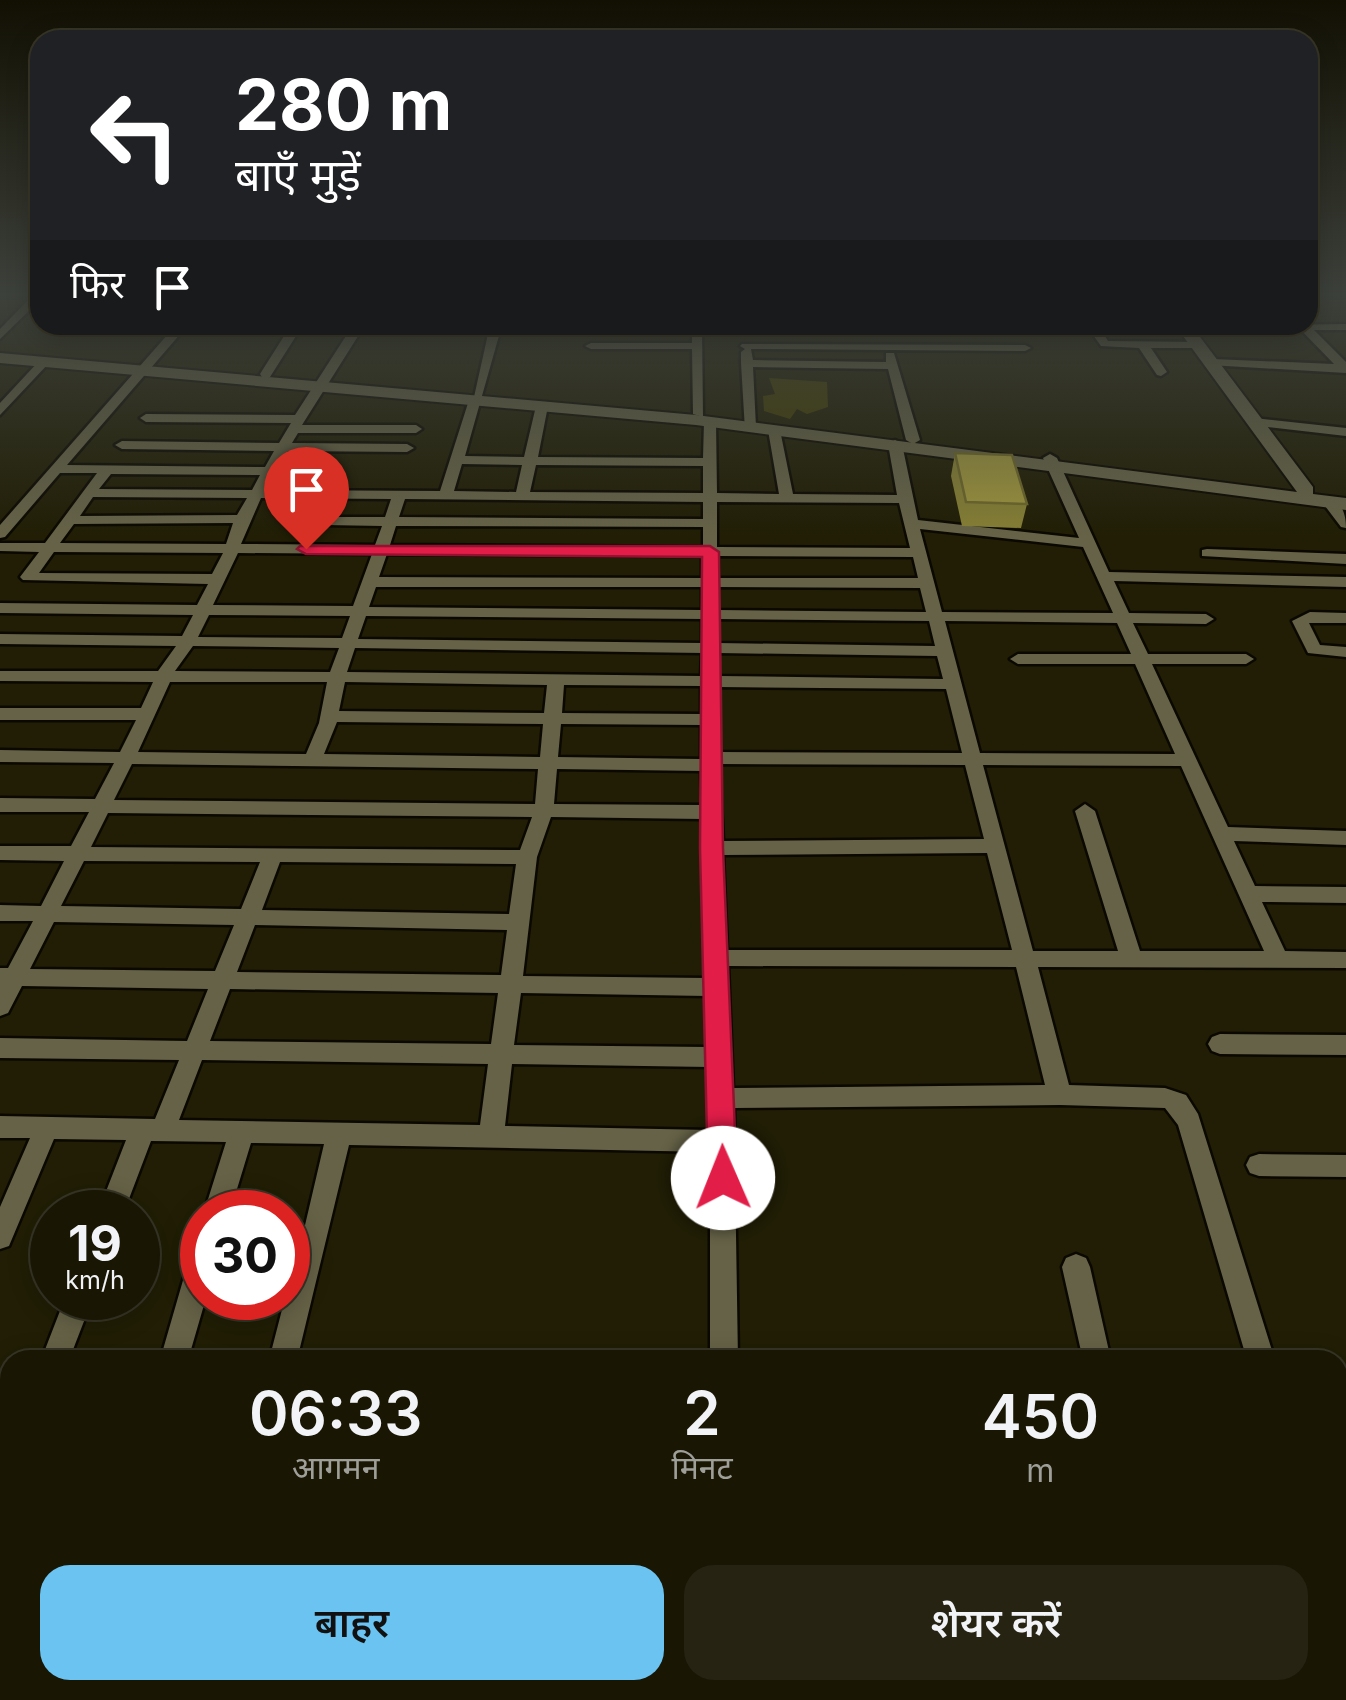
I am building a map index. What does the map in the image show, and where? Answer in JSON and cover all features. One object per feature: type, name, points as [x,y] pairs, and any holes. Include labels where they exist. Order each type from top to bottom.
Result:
[{"type":"main road","points":[[257,376],[321,381]]},
{"type":"main road","points":[[284,376],[704,418],[1340,501]]},
{"type":"main road","points":[[1222,376],[1306,491]]},
{"type":"main road","points":[[477,397],[704,418]]},
{"type":"main road","points":[[750,424],[774,430],[904,442]]},
{"type":"main road","points":[[1051,461],[1306,491],[1340,501]]},
{"type":"street","points":[[0,411],[32,376]]},
{"type":"street","points":[[0,534],[135,376]]},
{"type":"street","points":[[0,1007],[8,977],[46,913],[148,714],[162,677],[188,641],[242,519],[324,376]]},
{"type":"street","points":[[446,496],[482,376]]},
{"type":"street","points":[[700,376],[712,462],[710,761],[721,1098],[724,1350]]},
{"type":"street","points":[[748,376],[750,424]]},
{"type":"street","points":[[894,376],[904,442],[905,500],[1060,1096]]},
{"type":"street","points":[[522,496],[542,406]]},
{"type":"street","points":[[146,418],[416,429]]},
{"type":"street","points":[[1254,422],[1346,432]]},
{"type":"street","points":[[774,430],[787,498]]},
{"type":"street","points":[[122,445],[407,448]]},
{"type":"street","points":[[456,460],[712,462]]},
{"type":"street","points":[[1051,461],[1278,959]]},
{"type":"street","points":[[54,469],[271,471]]},
{"type":"street","points":[[108,469],[28,576],[215,579]]},
{"type":"street","points":[[92,493],[905,500]]},
{"type":"street","points":[[313,758],[329,716],[347,644],[399,496]]},
{"type":"street","points":[[1340,501],[1346,524]]},
{"type":"street","points":[[70,520],[242,519]]},
{"type":"street","points":[[325,521],[710,523]]},
{"type":"street","points":[[914,524],[1088,542]]},
{"type":"street","points":[[0,547],[919,553]]},
{"type":"street","points":[[1206,552],[1346,559]]},
{"type":"street","points":[[1104,576],[1346,582]]},
{"type":"street","points":[[368,582],[927,583]]},
{"type":"street","points":[[0,608],[1206,619]]},
{"type":"street","points":[[1346,618],[1310,617],[1300,621],[1314,649],[1346,652]]},
{"type":"street","points":[[0,640],[944,651]]},
{"type":"street","points":[[491,1135],[526,857],[544,809],[550,718],[544,646]]},
{"type":"street","points":[[1018,658],[1246,658]]},
{"type":"street","points":[[0,676],[952,684]]},
{"type":"street","points":[[0,714],[148,714]]},
{"type":"street","points":[[329,716],[711,720]]},
{"type":"street","points":[[0,756],[548,762],[1187,760]]},
{"type":"street","points":[[0,805],[712,812]]},
{"type":"street","points":[[1086,812],[1132,960]]},
{"type":"street","points":[[1221,834],[1346,838]]},
{"type":"street","points":[[712,848],[994,846]]},
{"type":"street","points":[[0,854],[526,857]]},
{"type":"street","points":[[122,1190],[194,1050],[273,855]]},
{"type":"street","points":[[1248,894],[1346,896]]},
{"type":"street","points":[[0,912],[518,922]]},
{"type":"street","points":[[717,958],[1346,960]]},
{"type":"street","points":[[8,977],[718,987]]},
{"type":"street","points":[[1220,1044],[1346,1045]]},
{"type":"street","points":[[0,1048],[719,1057]]},
{"type":"street","points":[[721,1098],[1060,1096],[1165,1098],[1176,1102],[1189,1122],[1258,1350]]},
{"type":"street","points":[[0,1127],[722,1141]]},
{"type":"street","points":[[0,1237],[47,1128]]},
{"type":"street","points":[[224,1190],[242,1130]]},
{"type":"street","points":[[285,1350],[339,1134]]},
{"type":"street","points":[[1259,1164],[1346,1166]]},
{"type":"street","points":[[1076,1267],[1095,1350]]},
{"type":"street","points":[[59,1350],[70,1320]]},
{"type":"street","points":[[177,1350],[186,1320]]},
{"type":"shaded area","points":[[769,378],[827,382],[828,407],[807,414],[797,409],[790,419],[764,411],[763,396],[775,394]]},
{"type":"building","points":[[955,453],[1012,455],[1027,504],[966,502]]},
{"type":"route","points":[[306,549],[710,552],[710,765],[723,1178]]}]
